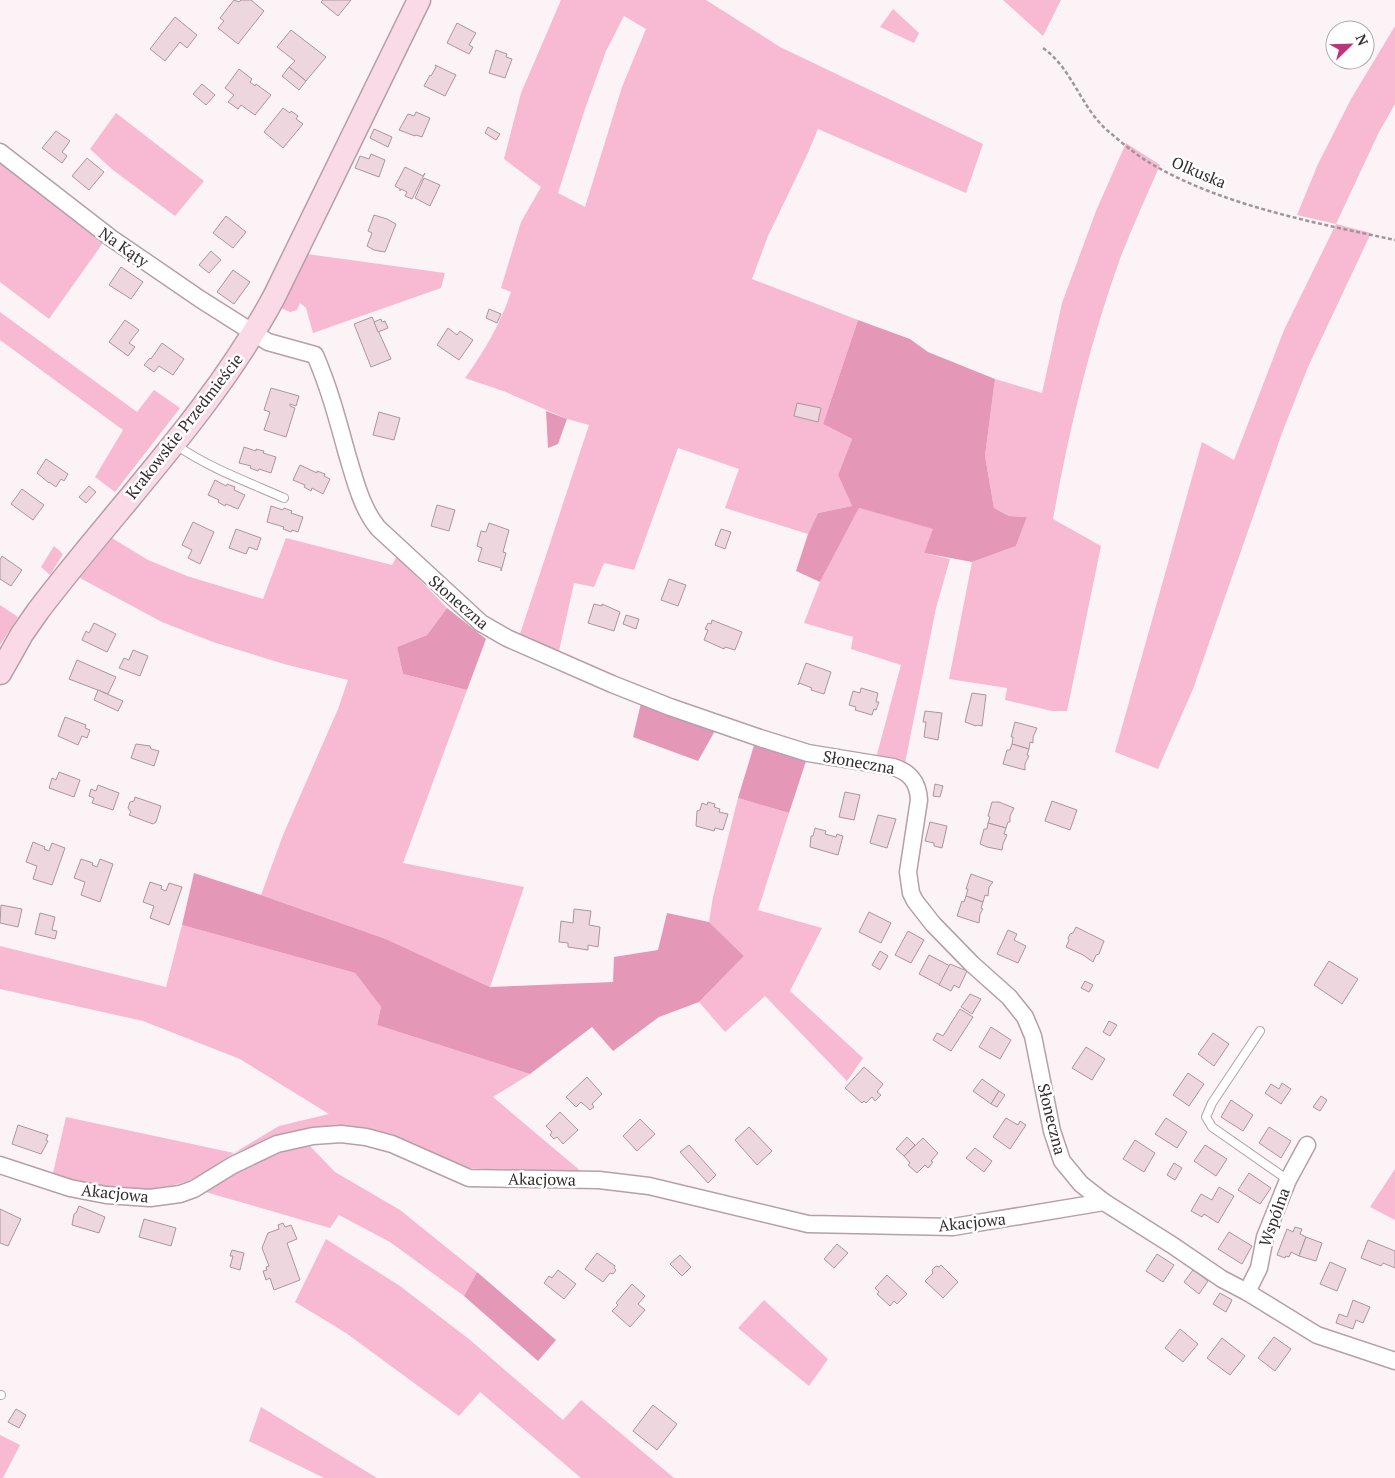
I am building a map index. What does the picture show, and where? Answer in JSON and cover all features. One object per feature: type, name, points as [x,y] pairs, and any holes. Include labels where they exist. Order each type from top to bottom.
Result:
[{"type":"main road","name":"Krakowskie Przedmieście","points":[[0,673],[22,634],[38,611],[225,377],[254,333],[274,297],[419,0]]},
{"type":"street","name":"Na Kąty","points":[[0,152],[110,238],[254,333]]},
{"type":"street","name":"Słoneczna","points":[[254,333],[268,342],[315,355],[327,382],[356,485],[372,520],[378,528],[481,623],[516,642],[670,707],[808,753],[893,767],[901,769],[913,778],[919,800],[908,872],[911,892],[915,901],[933,924],[972,964],[1009,997],[1025,1017],[1033,1036],[1052,1130],[1062,1161],[1081,1184],[1104,1202],[1222,1279],[1317,1335],[1395,1360]]},
{"type":"street","name":"Akacjowa","points":[[0,1165],[70,1188],[106,1195],[150,1198],[171,1196],[194,1189],[233,1165],[277,1144],[307,1137],[341,1134],[366,1137],[392,1144],[469,1178],[599,1180],[649,1186],[808,1224],[953,1227],[1104,1202]]},
{"type":"street","name":"Wspólna","points":[[1247,1292],[1258,1268],[1265,1237],[1288,1180],[1307,1145]]},
{"type":"lane","points":[[173,443],[190,455],[284,498]]},
{"type":"lane","points":[[1260,1031],[1212,1103],[1206,1117],[1212,1128],[1288,1180]]},
{"type":"path","name":"Olkuska","points":[[1043,48],[1054,56],[1097,121],[1150,163],[1194,185],[1264,209],[1395,240]]},
{"type":"shaded area","points":[[561,0],[706,0],[780,47],[983,144],[966,193],[818,129],[768,236],[752,279],[858,320],[823,424],[852,439],[838,475],[852,506],[818,513],[808,534],[725,508],[739,469],[678,448],[634,570],[604,563],[594,587],[574,583],[559,651],[519,637],[589,425],[567,419],[506,392],[465,378],[491,337],[507,304],[511,292],[501,288],[521,222],[541,187],[504,159],[521,93]],"holes":[[[624,16],[646,29],[622,87],[585,207],[558,193],[585,109],[606,51]]]},
{"type":"shaded area","points":[[1003,0],[1061,0],[1043,36]]},
{"type":"shaded area","points":[[893,9],[919,33],[914,43],[880,27]]},
{"type":"shaded area","points":[[1395,26],[1395,104],[1379,132],[1336,224],[1297,215],[1318,164],[1351,99],[1368,70],[1375,70],[1375,59]]},
{"type":"shaded area","points":[[116,113],[204,181],[175,216],[113,170],[90,149]]},
{"type":"shaded area","points":[[1126,143],[1160,165],[1135,221],[1110,288],[1081,386],[1059,486],[1053,519],[1101,546],[1067,711],[1052,711],[1005,700],[1007,688],[949,679],[972,562],[1016,546],[1027,517],[1009,516],[994,508],[985,456],[995,379],[1042,393],[1062,303],[1096,211]]},
{"type":"shaded area","points":[[0,159],[105,240],[49,319],[0,282]]},
{"type":"shaded area","points":[[1336,224],[1371,233],[1308,367],[1282,433],[1193,689],[1158,769],[1115,752],[1202,442],[1234,460],[1284,330]]},
{"type":"shaded area","points":[[307,254],[445,273],[441,288],[313,333],[306,308],[300,303],[297,310],[290,312],[281,308]]},
{"type":"shaded area","points":[[0,312],[137,412],[154,390],[180,408],[115,492],[95,477],[123,430],[0,340]]},
{"type":"shaded area","points":[[858,320],[910,339],[928,352],[995,379],[985,456],[994,508],[1009,516],[1027,517],[1016,546],[972,562],[924,553],[933,529],[859,508],[820,582],[796,571],[808,534],[818,513],[852,506],[838,475],[852,439],[823,424]]},
{"type":"shaded area","points":[[546,411],[567,419],[558,444],[548,448]]},
{"type":"shaded area","points":[[859,508],[934,529],[924,553],[950,559],[936,608],[905,763],[876,758],[901,665],[851,649],[853,637],[804,623],[820,582]]},
{"type":"shaded area","points":[[112,538],[148,560],[187,576],[263,599],[286,538],[392,565],[397,556],[447,608],[427,635],[397,647],[403,674],[467,690],[403,863],[524,887],[490,987],[386,939],[261,895],[283,835],[338,709],[348,680],[284,664],[213,642],[162,622],[80,578]]},
{"type":"shaded area","points":[[54,546],[63,554],[50,575],[41,567]]},
{"type":"shaded area","points":[[0,605],[18,617],[0,645]]},
{"type":"shaded area","points":[[447,608],[486,639],[467,690],[403,674],[397,647],[427,635]]},
{"type":"shaded area","points":[[641,703],[716,729],[698,761],[633,737]]},
{"type":"shaded area","points":[[755,742],[807,758],[789,813],[738,798]]},
{"type":"shaded area","points":[[738,798],[789,813],[758,910],[822,928],[790,991],[863,1058],[847,1081],[765,996],[725,1032],[699,1002],[744,956],[709,922],[713,897]]},
{"type":"shaded area","points":[[194,873],[386,939],[490,987],[613,982],[614,957],[658,950],[667,913],[709,922],[744,956],[699,1002],[659,1017],[613,1051],[592,1027],[530,1074],[377,1025],[381,1007],[355,973],[182,925]]},
{"type":"shaded area","points":[[182,925],[355,973],[381,1007],[377,1025],[530,1074],[493,1097],[583,1173],[465,1168],[390,1134],[325,1127],[283,1134],[234,1153],[279,1126],[329,1114],[240,1059],[143,1021],[0,989],[0,946],[166,987]]},
{"type":"shaded area","points":[[66,1117],[234,1153],[188,1181],[157,1190],[137,1191],[104,1187],[52,1177]]},
{"type":"shaded area","points":[[308,1144],[335,1172],[400,1210],[477,1272],[464,1296],[390,1242],[339,1215],[330,1228],[202,1191],[250,1161]]},
{"type":"shaded area","points":[[1395,1169],[1395,1220],[1370,1207]]},
{"type":"shaded area","points":[[326,1239],[400,1286],[470,1340],[563,1420],[581,1400],[674,1478],[581,1478],[480,1392],[459,1416],[346,1333],[295,1302]]},
{"type":"shaded area","points":[[477,1272],[556,1340],[538,1361],[464,1296]]},
{"type":"shaded area","points":[[764,1300],[828,1359],[809,1386],[738,1328]]},
{"type":"shaded area","points":[[261,1407],[377,1478],[324,1478],[249,1441]]},
{"type":"shaded area","points":[[0,1435],[20,1445],[3,1478],[0,1478]]},
{"type":"building","points":[[234,0],[239,2],[241,0],[251,0],[264,11],[238,44],[218,28],[224,21],[220,18]]},
{"type":"building","points":[[323,0],[351,0],[338,16],[321,2]]},
{"type":"building","points":[[175,17],[197,35],[187,48],[180,42],[165,61],[150,49]]},
{"type":"building","points":[[457,23],[476,33],[469,45],[473,47],[469,54],[447,43]]},
{"type":"building","points":[[291,30],[326,57],[306,81],[289,67],[295,61],[277,47]]},
{"type":"building","points":[[496,50],[507,54],[506,57],[512,59],[505,78],[489,73]]},
{"type":"building","points":[[435,65],[456,75],[445,96],[424,86],[436,67]]},
{"type":"building","points":[[289,67],[306,81],[299,90],[282,76]]},
{"type":"building","points":[[239,69],[252,79],[250,82],[271,95],[255,115],[241,105],[238,109],[228,102],[234,95],[225,88]]},
{"type":"building","points":[[202,84],[215,95],[206,105],[193,94]]},
{"type":"building","points":[[283,108],[298,116],[296,119],[303,124],[283,148],[264,132]]},
{"type":"building","points":[[416,112],[430,118],[422,137],[399,130],[408,114],[414,116]]},
{"type":"building","points":[[488,127],[500,134],[496,140],[485,133]]},
{"type":"building","points":[[374,129],[392,137],[388,147],[370,138]]},
{"type":"building","points":[[56,131],[70,141],[62,152],[67,156],[62,163],[42,148]]},
{"type":"building","points":[[371,154],[385,160],[379,177],[355,168],[360,156],[369,159]]},
{"type":"building","points":[[87,158],[104,172],[89,190],[72,176]]},
{"type":"building","points":[[405,167],[423,176],[425,173],[412,199],[405,196],[407,192],[401,189],[400,191],[395,186]]},
{"type":"building","points":[[424,178],[440,185],[430,206],[415,198]]},
{"type":"building","points":[[374,215],[396,224],[385,252],[374,250],[367,246],[372,233],[368,231]]},
{"type":"building","points":[[226,216],[246,232],[233,248],[213,233]]},
{"type":"building","points":[[211,251],[221,260],[209,273],[199,265]]},
{"type":"building","points":[[121,267],[143,282],[131,299],[109,285]]},
{"type":"building","points":[[233,270],[250,282],[234,304],[217,292]]},
{"type":"building","points":[[489,309],[501,314],[497,323],[486,318]]},
{"type":"building","points":[[372,317],[391,359],[371,367],[354,324]]},
{"type":"building","points":[[381,319],[382,322],[385,321],[388,328],[378,332],[374,322]]},
{"type":"building","points":[[125,320],[139,330],[129,343],[135,347],[128,356],[109,342]]},
{"type":"building","points":[[448,328],[457,335],[460,331],[473,340],[459,360],[437,345]]},
{"type":"building","points":[[162,343],[184,359],[173,375],[159,366],[154,372],[144,365],[151,359]]},
{"type":"building","points":[[271,388],[299,396],[296,406],[290,404],[290,406],[295,408],[286,437],[264,430],[270,412],[264,410]]},
{"type":"building","points":[[797,403],[821,408],[818,422],[794,416]]},
{"type":"building","points":[[379,412],[400,418],[394,440],[373,435]]},
{"type":"building","points":[[244,447],[256,451],[256,449],[264,451],[263,453],[276,457],[271,473],[259,469],[258,471],[250,468],[251,466],[239,463]]},
{"type":"building","points":[[46,459],[68,474],[64,481],[61,479],[56,487],[37,473]]},
{"type":"building","points":[[300,465],[317,473],[317,471],[325,474],[324,476],[330,479],[323,494],[312,488],[311,491],[304,487],[305,485],[293,480]]},
{"type":"building","points":[[215,480],[226,486],[227,484],[235,487],[234,490],[245,495],[238,509],[226,504],[225,506],[218,502],[219,500],[208,495]]},
{"type":"building","points":[[89,486],[96,492],[86,503],[79,497]]},
{"type":"building","points":[[22,489],[44,505],[33,520],[11,504]]},
{"type":"building","points":[[437,505],[455,510],[449,531],[431,526]]},
{"type":"building","points":[[271,506],[283,510],[284,508],[292,511],[291,513],[303,517],[298,532],[292,530],[291,532],[283,529],[284,527],[267,522]]},
{"type":"building","points":[[193,522],[214,532],[200,564],[188,558],[192,550],[182,545]]},
{"type":"building","points":[[489,523],[509,530],[503,552],[506,553],[501,571],[501,568],[478,561],[482,548],[477,546],[481,531],[486,532]]},
{"type":"building","points":[[236,529],[261,538],[257,550],[249,547],[246,554],[229,548]]},
{"type":"building","points":[[721,529],[731,532],[725,549],[715,545]]},
{"type":"building","points":[[2,556],[22,570],[11,586],[0,579],[0,560]]},
{"type":"building","points":[[669,579],[686,585],[678,606],[661,600]]},
{"type":"building","points":[[594,604],[602,606],[602,604],[620,612],[614,631],[588,623]]},
{"type":"building","points":[[626,615],[639,619],[636,629],[623,624]]},
{"type":"building","points":[[712,620],[742,632],[735,650],[725,647],[724,649],[704,640],[708,630],[705,629],[708,623],[711,624]]},
{"type":"building","points":[[94,623],[116,634],[107,652],[82,640],[86,631],[89,633]]},
{"type":"building","points":[[133,650],[148,656],[140,676],[119,668],[124,658],[129,660]]},
{"type":"building","points":[[77,660],[116,677],[108,694],[69,679]]},
{"type":"building","points":[[806,663],[831,672],[824,694],[811,690],[812,688],[799,683],[798,685]]},
{"type":"building","points":[[861,688],[878,693],[876,702],[879,702],[872,715],[855,710],[856,707],[849,705],[853,691],[860,693]]},
{"type":"building","points":[[98,690],[123,701],[118,711],[94,700]]},
{"type":"building","points":[[972,693],[986,695],[982,726],[965,722]]},
{"type":"building","points":[[925,711],[942,713],[938,740],[924,737],[926,722],[923,722]]},
{"type":"building","points":[[65,717],[86,725],[85,728],[90,730],[87,738],[82,736],[78,745],[58,736]]},
{"type":"building","points":[[1015,722],[1037,728],[1033,737],[1033,743],[1030,742],[1029,749],[1012,744],[1013,737],[1011,737]]},
{"type":"building","points":[[136,744],[150,746],[151,749],[159,751],[154,766],[131,758]]},
{"type":"building","points":[[1012,744],[1029,749],[1025,770],[1003,764],[1007,750],[1010,750]]},
{"type":"building","points":[[59,772],[80,780],[74,797],[49,788],[52,778],[56,780]]},
{"type":"building","points":[[935,784],[943,786],[940,797],[933,796]]},
{"type":"building","points":[[98,785],[119,793],[113,810],[92,803],[94,798],[89,796],[91,789],[96,791]]},
{"type":"building","points":[[845,792],[860,795],[854,820],[839,817]]},
{"type":"building","points":[[135,797],[161,806],[156,822],[153,824],[129,815],[131,812],[128,808],[130,802],[134,801]]},
{"type":"building","points":[[1052,801],[1077,810],[1070,830],[1045,821]]},
{"type":"building","points":[[708,802],[715,804],[714,807],[720,809],[719,812],[728,814],[723,830],[715,828],[714,831],[696,826],[697,811],[700,810],[702,803],[707,805]]},
{"type":"building","points":[[992,802],[999,802],[1014,808],[1006,828],[988,823]]},
{"type":"building","points":[[878,815],[896,819],[887,848],[870,843]]},
{"type":"building","points":[[930,822],[947,826],[942,848],[934,846],[934,843],[925,841]]},
{"type":"building","points":[[988,823],[1006,828],[1004,834],[1007,835],[1002,850],[980,844],[984,829],[987,829]]},
{"type":"building","points":[[815,828],[826,831],[825,834],[836,837],[837,834],[843,836],[838,855],[810,847],[811,836],[813,836]]},
{"type":"building","points":[[33,842],[45,847],[44,849],[49,851],[52,843],[65,848],[52,885],[33,879],[37,866],[26,862]]},
{"type":"building","points":[[81,859],[93,863],[92,865],[97,867],[100,859],[113,864],[100,902],[81,895],[85,882],[74,878]]},
{"type":"building","points":[[971,874],[993,882],[989,887],[988,896],[985,895],[983,902],[966,896],[968,889],[966,889]]},
{"type":"building","points":[[150,882],[162,886],[161,889],[166,891],[169,883],[182,887],[169,925],[150,918],[154,906],[143,902]]},
{"type":"building","points":[[966,896],[983,902],[979,923],[957,916],[962,901],[964,902]]},
{"type":"building","points":[[1,905],[22,909],[18,927],[0,923]]},
{"type":"building","points":[[574,909],[591,911],[589,925],[600,927],[598,947],[588,945],[588,950],[568,947],[568,943],[559,942],[561,921],[573,923]]},
{"type":"building","points":[[869,912],[891,923],[881,943],[859,932]]},
{"type":"building","points":[[40,913],[55,917],[52,930],[57,931],[55,939],[35,934]]},
{"type":"building","points":[[1076,927],[1104,941],[1099,954],[1096,955],[1093,962],[1066,947],[1070,934],[1073,933]]},
{"type":"building","points":[[1008,930],[1017,934],[1014,940],[1026,946],[1018,963],[997,954]]},
{"type":"building","points":[[908,931],[924,940],[911,963],[895,955]]},
{"type":"building","points":[[880,951],[888,956],[880,970],[872,965]]},
{"type":"building","points":[[929,955],[950,966],[940,985],[919,974]]},
{"type":"building","points":[[1329,961],[1358,979],[1342,1004],[1314,985]]},
{"type":"building","points":[[950,964],[967,971],[959,988],[954,985],[951,991],[939,985]]},
{"type":"building","points":[[1085,981],[1093,985],[1089,992],[1081,988]]},
{"type":"building","points":[[970,994],[981,999],[972,1014],[961,1007]]},
{"type":"building","points":[[960,1009],[973,1017],[951,1051],[933,1040],[937,1033],[943,1036]]},
{"type":"building","points":[[1109,1021],[1117,1025],[1110,1036],[1103,1032]]},
{"type":"building","points":[[991,1027],[1011,1040],[1000,1059],[979,1047]]},
{"type":"building","points":[[1213,1033],[1229,1044],[1214,1066],[1198,1054]]},
{"type":"building","points":[[1086,1047],[1105,1059],[1092,1080],[1072,1068]]},
{"type":"building","points":[[864,1067],[883,1084],[877,1092],[881,1095],[875,1101],[872,1097],[866,1103],[864,1101],[862,1103],[845,1088]]},
{"type":"building","points":[[1188,1073],[1204,1084],[1189,1106],[1173,1095]]},
{"type":"building","points":[[587,1077],[602,1094],[592,1104],[594,1107],[590,1110],[581,1102],[576,1107],[566,1097]]},
{"type":"building","points":[[982,1079],[999,1091],[991,1104],[973,1091]]},
{"type":"building","points":[[1282,1083],[1291,1089],[1281,1104],[1265,1093],[1271,1084],[1279,1089]]},
{"type":"building","points":[[999,1091],[1005,1095],[997,1107],[991,1104]]},
{"type":"building","points":[[1321,1096],[1327,1100],[1320,1111],[1313,1107]]},
{"type":"building","points":[[1231,1100],[1253,1115],[1243,1131],[1221,1117]]},
{"type":"building","points":[[560,1112],[578,1130],[563,1144],[557,1137],[554,1139],[550,1135],[552,1132],[546,1126]]},
{"type":"building","points":[[1006,1118],[1018,1125],[1020,1121],[1026,1125],[1010,1149],[993,1137]]},
{"type":"building","points":[[1166,1118],[1187,1132],[1177,1148],[1155,1134]]},
{"type":"building","points":[[640,1119],[655,1134],[637,1151],[623,1136]]},
{"type":"building","points":[[18,1125],[48,1135],[46,1140],[48,1141],[41,1154],[12,1144]]},
{"type":"building","points":[[749,1127],[772,1151],[757,1165],[735,1140]]},
{"type":"building","points":[[1269,1127],[1291,1141],[1281,1158],[1259,1143]]},
{"type":"building","points":[[907,1137],[915,1145],[904,1156],[896,1149]]},
{"type":"building","points":[[923,1138],[938,1153],[928,1168],[925,1165],[917,1173],[908,1165],[910,1163],[904,1156]]},
{"type":"building","points":[[1135,1140],[1155,1153],[1144,1172],[1123,1159]]},
{"type":"building","points":[[689,1145],[716,1175],[708,1183],[680,1152]]},
{"type":"building","points":[[1205,1145],[1227,1159],[1216,1176],[1194,1161]]},
{"type":"building","points":[[975,1148],[992,1161],[984,1172],[966,1158]]},
{"type":"building","points":[[1174,1163],[1182,1168],[1175,1180],[1167,1175]]},
{"type":"building","points":[[1249,1173],[1271,1188],[1260,1204],[1238,1190]]},
{"type":"building","points":[[1219,1187],[1234,1196],[1218,1223],[1204,1214],[1202,1217],[1191,1211],[1201,1194],[1212,1200]]},
{"type":"building","points":[[79,1206],[105,1217],[99,1233],[72,1225],[74,1214]]},
{"type":"building","points":[[0,1209],[21,1219],[8,1246],[0,1243]]},
{"type":"building","points":[[144,1219],[176,1228],[171,1246],[139,1237]]},
{"type":"building","points":[[283,1223],[285,1227],[291,1225],[297,1239],[287,1243],[300,1280],[274,1290],[270,1278],[266,1280],[263,1271],[267,1270],[266,1267],[269,1266],[262,1248],[268,1233],[279,1229],[278,1225]]},
{"type":"building","points":[[1295,1227],[1302,1229],[1300,1234],[1306,1237],[1299,1256],[1291,1252],[1289,1257],[1286,1256],[1285,1258],[1277,1255],[1287,1229],[1293,1232]]},
{"type":"building","points":[[1229,1232],[1252,1246],[1242,1264],[1218,1249]]},
{"type":"building","points":[[1306,1237],[1322,1243],[1316,1261],[1299,1256]]},
{"type":"building","points":[[1368,1240],[1395,1251],[1395,1268],[1383,1263],[1381,1266],[1361,1258]]},
{"type":"building","points":[[837,1244],[848,1253],[834,1268],[824,1259]]},
{"type":"building","points":[[232,1250],[244,1253],[240,1270],[230,1267],[233,1256],[230,1256]]},
{"type":"building","points":[[597,1253],[615,1266],[616,1270],[613,1274],[610,1273],[603,1282],[585,1269]]},
{"type":"building","points":[[1157,1254],[1174,1265],[1163,1282],[1146,1271]]},
{"type":"building","points":[[680,1255],[691,1267],[682,1276],[670,1264]]},
{"type":"building","points":[[1330,1262],[1346,1269],[1337,1291],[1320,1284]]},
{"type":"building","points":[[941,1265],[958,1282],[943,1298],[925,1281],[933,1273],[932,1270],[936,1266],[939,1267]]},
{"type":"building","points":[[558,1270],[576,1284],[564,1299],[544,1283],[549,1276],[552,1278]]},
{"type":"building","points":[[1193,1270],[1208,1281],[1199,1294],[1184,1282]]},
{"type":"building","points":[[887,1275],[907,1294],[897,1304],[894,1301],[890,1306],[877,1294],[879,1292],[875,1288]]},
{"type":"building","points":[[632,1284],[645,1296],[638,1304],[645,1310],[630,1327],[612,1311],[618,1305],[616,1303]]},
{"type":"building","points":[[1220,1293],[1232,1300],[1226,1312],[1213,1304]]},
{"type":"building","points":[[1353,1300],[1370,1307],[1363,1323],[1356,1320],[1353,1329],[1336,1323],[1339,1314],[1347,1317]]},
{"type":"building","points":[[1180,1329],[1198,1344],[1183,1362],[1165,1348]]},
{"type":"building","points":[[1274,1337],[1291,1349],[1275,1371],[1258,1358]]},
{"type":"building","points":[[1222,1338],[1245,1356],[1230,1375],[1207,1358]]},
{"type":"building","points":[[653,1405],[677,1424],[657,1450],[633,1431]]},
{"type":"building","points":[[16,1409],[26,1415],[19,1428],[8,1422]]}]
